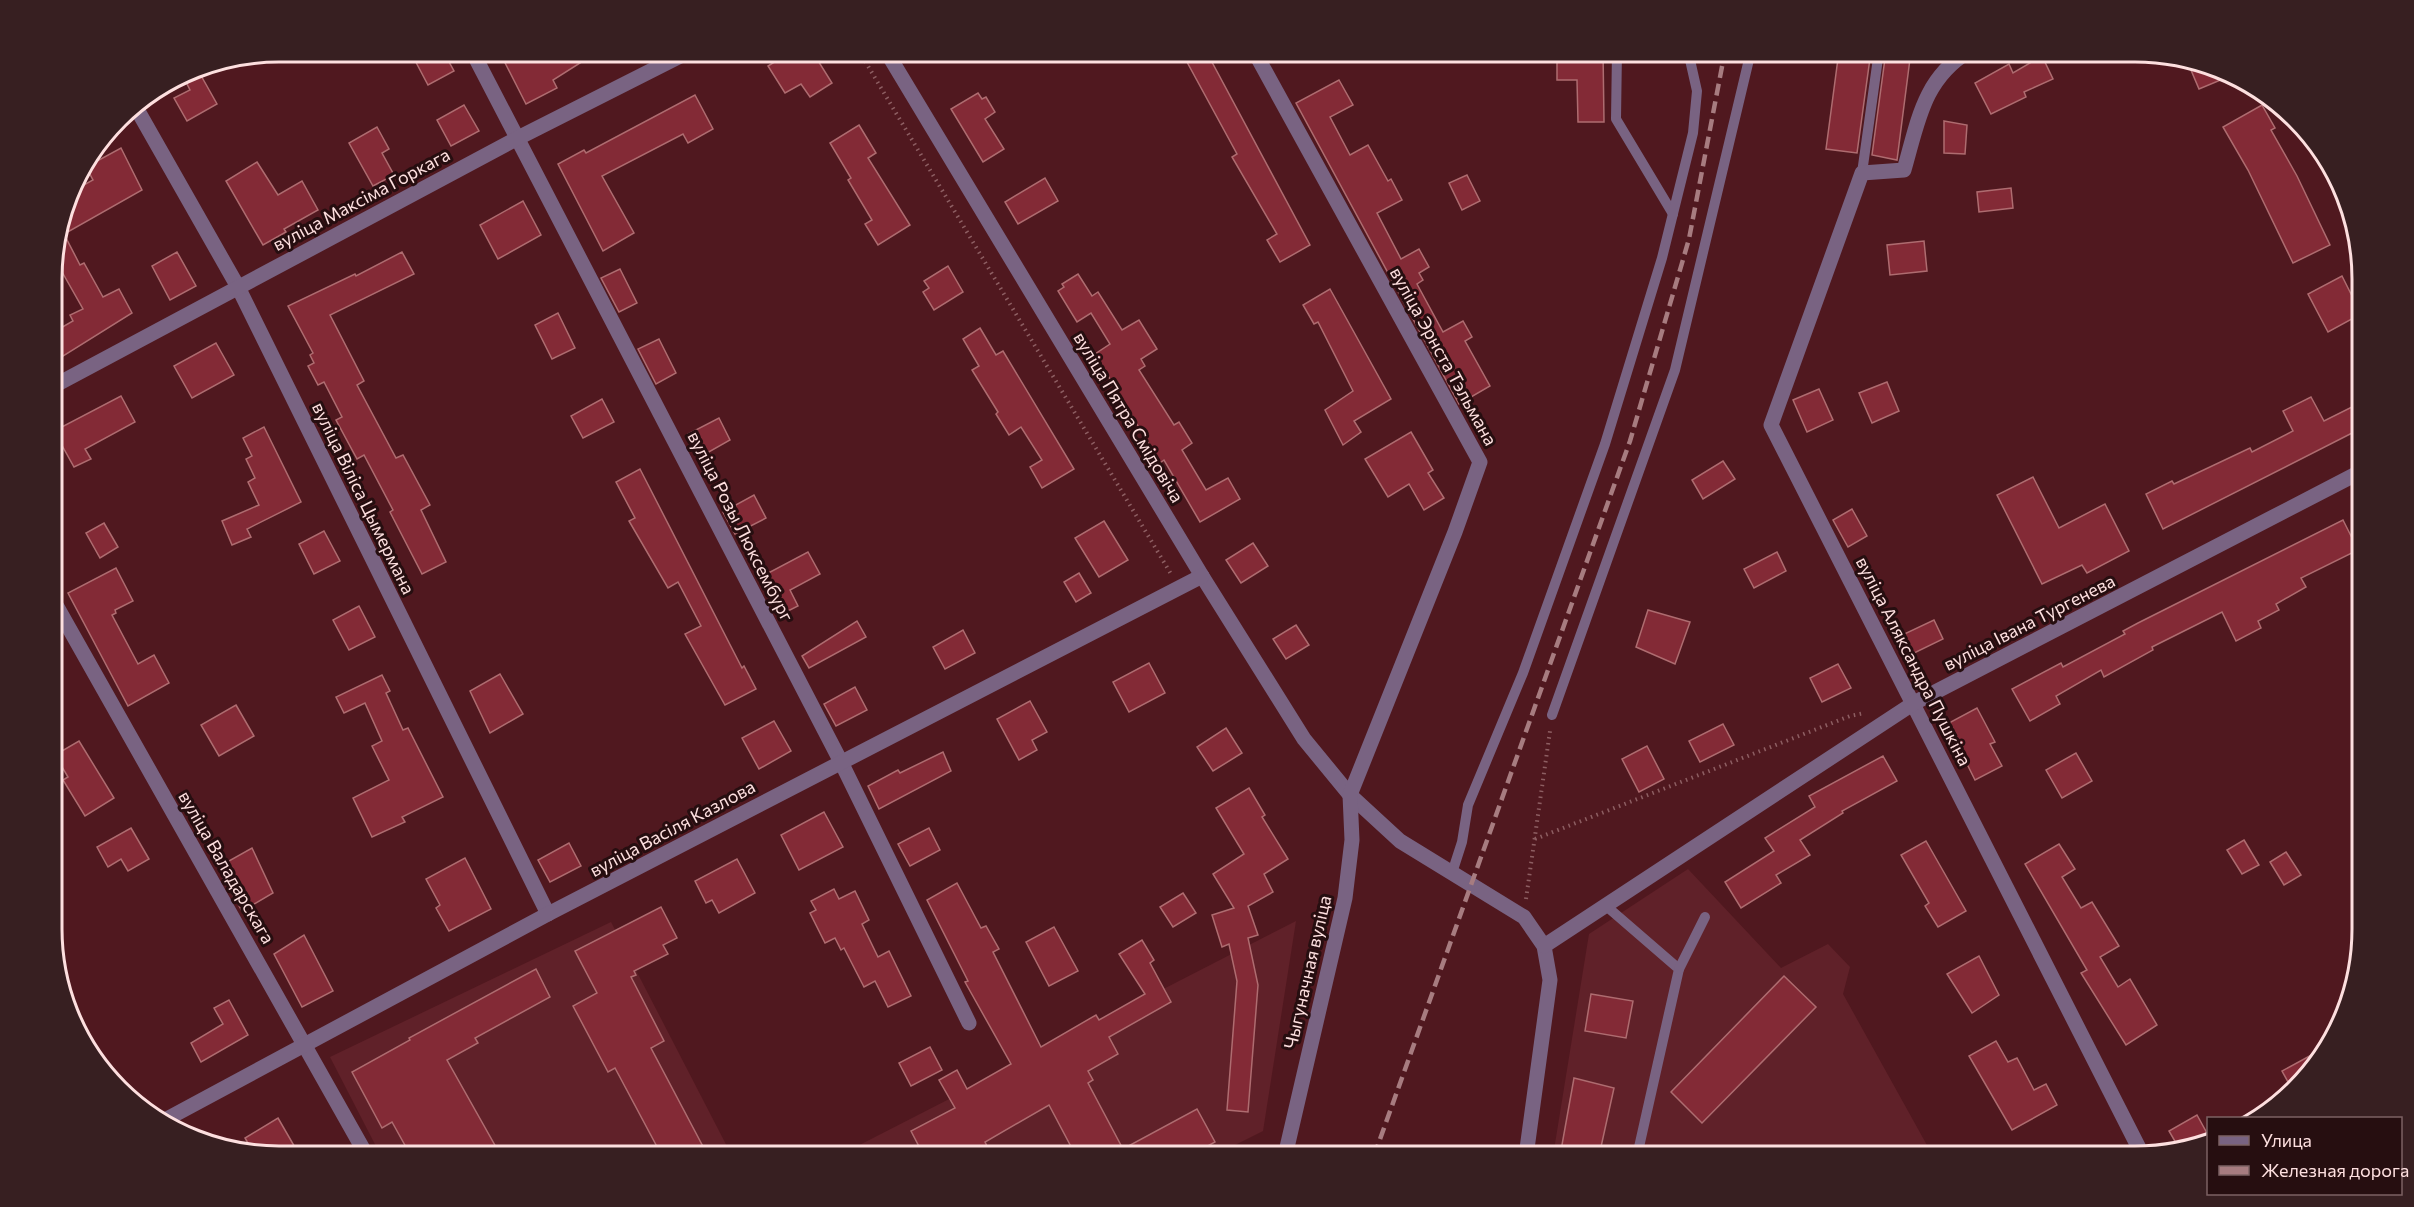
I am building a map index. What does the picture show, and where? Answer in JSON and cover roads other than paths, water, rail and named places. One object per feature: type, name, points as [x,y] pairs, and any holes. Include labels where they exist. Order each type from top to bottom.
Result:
[{"type":"street","name":"вуліца Розы Люксембург","points":[[478,62],[841,762],[969,1023]]},
{"type":"street","name":"вуліца Максіма Горкага","points":[[62,382],[518,138],[668,62]]},
{"type":"street","name":"вуліца Пятра Смідовіча","points":[[893,62],[1202,576],[1304,739],[1350,795],[1400,841],[1524,917],[1544,946]]},
{"type":"street","name":"вуліца Эрнста Тэльмана","points":[[1260,62],[1480,462],[1455,532],[1350,795]]},
{"type":"street","points":[[1862,173],[1904,170],[1920,111],[1933,83],[1952,62]]},
{"type":"street","name":"вуліца Віліса Цымермана","points":[[139,112],[238,287],[548,914]]},
{"type":"street","name":"вуліца Аляксандра Пушкіна","points":[[1862,173],[1771,425],[2138,1146]]},
{"type":"street","name":"вуліца Івана Тургенева","points":[[1544,946],[1914,704],[2352,476]]},
{"type":"street","name":"вуліца Васіля Казлова","points":[[170,1116],[548,914],[1202,576]]},
{"type":"street","name":"вуліца Валадарскага","points":[[62,616],[306,1043],[362,1146]]},
{"type":"street","name":"Чыгуначная вуліца","points":[[1287,1146],[1344,898],[1352,840],[1350,795]]},
{"type":"street","points":[[1527,1146],[1550,980],[1544,946]]},
{"type":"lane","points":[[1617,62],[1616,119],[1673,214]]},
{"type":"lane","points":[[1452,873],[1462,842],[1468,805],[1523,673],[1605,444],[1673,214],[1693,133],[1696,91],[1690,62]]},
{"type":"lane","points":[[1552,715],[1675,370],[1748,62]]},
{"type":"lane","points":[[1862,173],[1877,62]]},
{"type":"lane","points":[[1605,905],[1679,969]]},
{"type":"lane","points":[[1639,1146],[1679,969],[1705,917]]},
{"type":"railway","points":[[1378,1146],[1630,441],[1689,239],[1723,62]]}]
